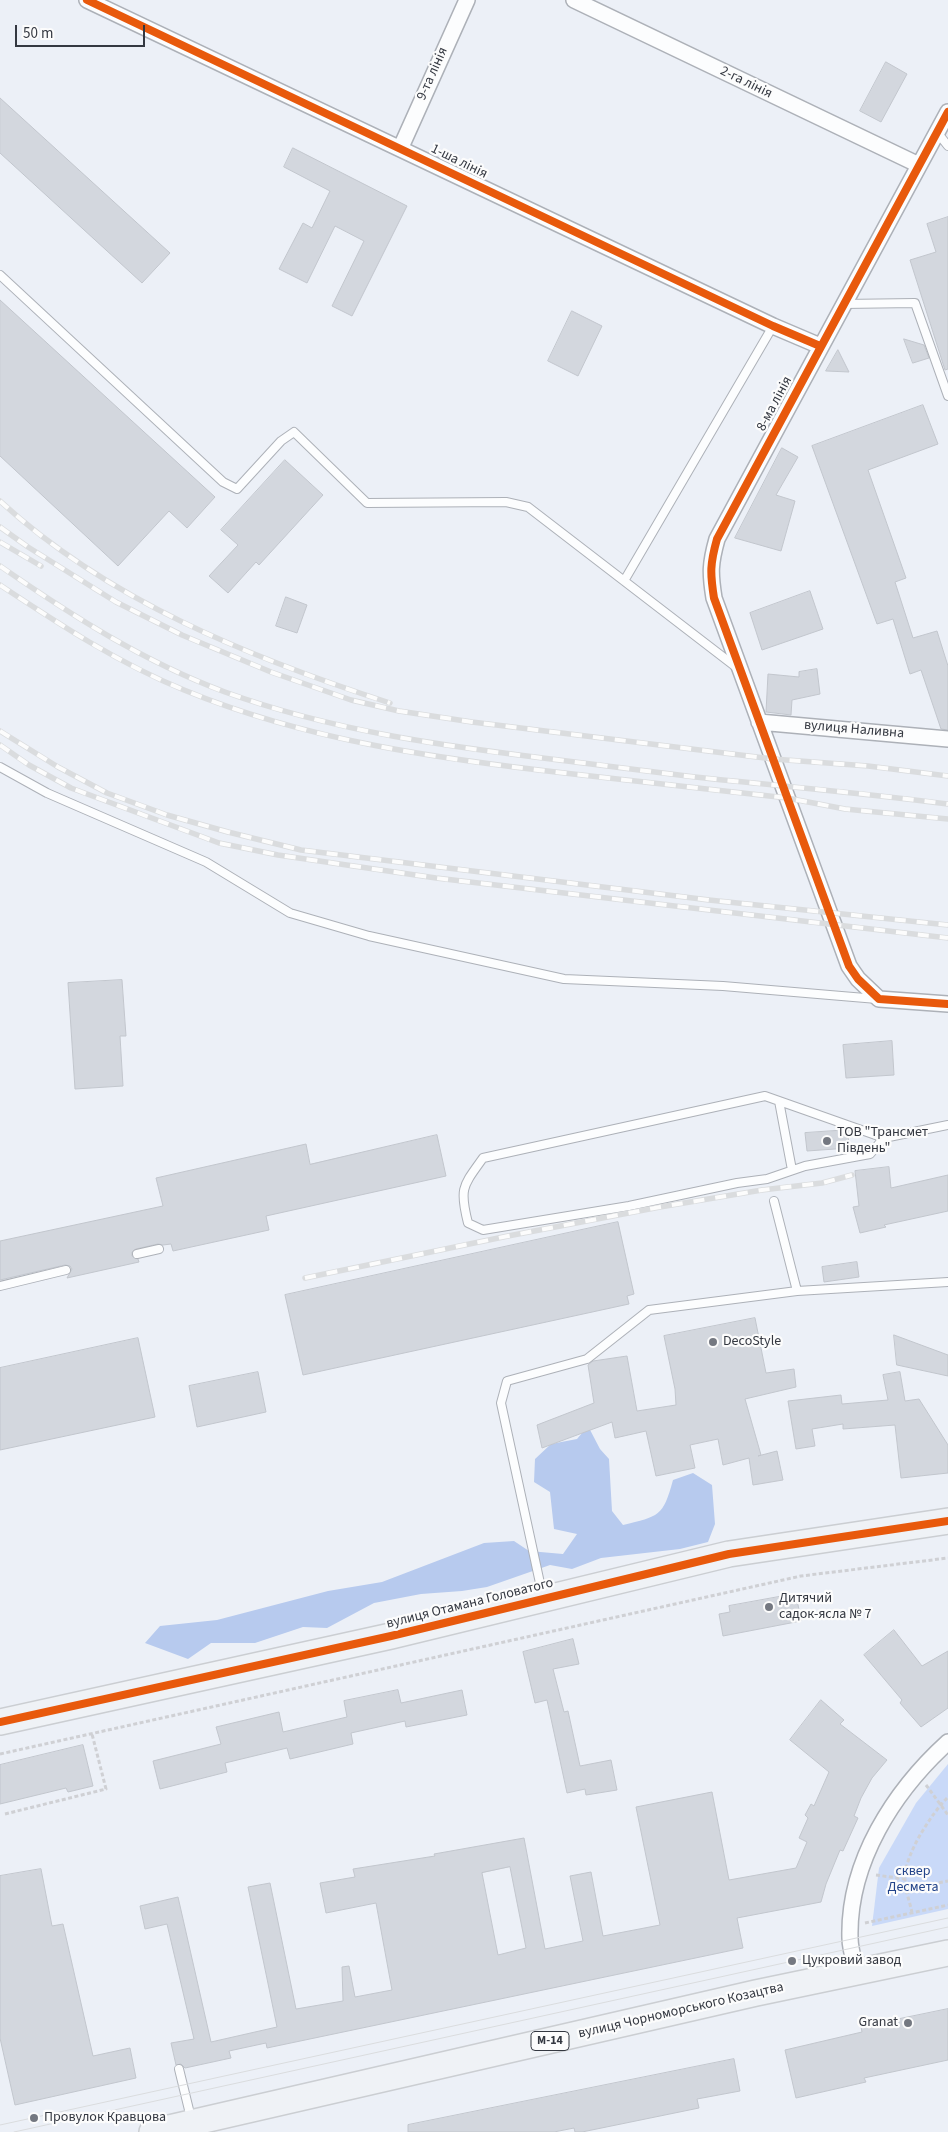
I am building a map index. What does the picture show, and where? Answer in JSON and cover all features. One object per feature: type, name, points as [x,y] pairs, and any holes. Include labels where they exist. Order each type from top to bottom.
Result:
[{"type":"main road","name":"вулиця Отамана Головатого","points":[[0,1722],[391,1636],[729,1554],[948,1521]]},
{"type":"main road","name":"вулиця Чорноморського Козацтва","points":[[152,2132],[737,1998],[948,1953]]},
{"type":"street","name":"1-ша лінія","points":[[87,0],[773,326],[820,346]]},
{"type":"street","points":[[465,4],[481,0]]},
{"type":"street","name":"2-га лінія","points":[[574,0],[919,166]]},
{"type":"street","name":"9-та лінія","points":[[401,148],[465,4]]},
{"type":"street","name":"8-ма лінія","points":[[879,999],[858,979],[849,966],[714,598],[711,562],[717,539],[948,112]]},
{"type":"street","name":"вулиця Наливна","points":[[759,722],[948,739]]},
{"type":"street","points":[[879,999],[948,1004]]},
{"type":"street","points":[[856,1972],[850,1940],[850,1927],[860,1873],[883,1822],[901,1791],[917,1772],[948,1742]]},
{"type":"lane","points":[[937,132],[948,146]]},
{"type":"lane","points":[[0,275],[223,482],[237,489],[281,441],[294,432],[368,503],[506,502],[528,507],[740,670]]},
{"type":"lane","points":[[843,304],[915,303],[948,396]]},
{"type":"lane","points":[[624,580],[773,326]]},
{"type":"lane","points":[[0,767],[47,792],[206,862],[290,913],[369,936],[564,979],[723,986],[879,999]]},
{"type":"lane","points":[[884,1138],[870,1154],[804,1166],[767,1179],[737,1183],[629,1206],[483,1230],[468,1223],[462,1200],[466,1182],[483,1158],[765,1096],[884,1138],[948,1125]]},
{"type":"lane","points":[[779,1101],[792,1170]]},
{"type":"lane","points":[[774,1201],[797,1291]]},
{"type":"lane","points":[[137,1254],[159,1248]]},
{"type":"lane","points":[[0,1286],[66,1270]]},
{"type":"lane","points":[[544,1599],[501,1403],[507,1381],[587,1358],[649,1310],[797,1291],[948,1282]]},
{"type":"lane","points":[[179,2069],[192,2123]]},
{"type":"path","points":[[0,1754],[801,1576],[948,1558]]},
{"type":"path","points":[[5,1814],[106,1789],[92,1734]]},
{"type":"path","points":[[917,1772],[948,1815]]},
{"type":"path","points":[[912,1913],[905,1879],[906,1867],[915,1846],[941,1804],[948,1797]]},
{"type":"path","points":[[860,1873],[905,1879]]},
{"type":"path","points":[[907,1889],[948,1881]]},
{"type":"path","points":[[850,1927],[948,1905]]},
{"type":"green space","name":"сквер Десмета","points":[[948,1764],[948,1909],[872,1926],[879,1868],[916,1803]]},
{"type":"shaded area","points":[[588,1426],[600,1449],[609,1459],[612,1511],[623,1525],[652,1517],[658,1513],[666,1501],[673,1480],[693,1473],[712,1485],[715,1524],[708,1542],[680,1549],[601,1558],[572,1569],[550,1565],[487,1587],[421,1594],[374,1603],[327,1628],[303,1627],[255,1643],[211,1643],[188,1659],[145,1643],[160,1626],[217,1620],[328,1591],[382,1582],[484,1543],[514,1541],[529,1551],[563,1554],[577,1534],[554,1529],[550,1492],[534,1482],[535,1459],[551,1444],[577,1439]]},
{"type":"building","points":[[886,62],[907,74],[881,122],[860,111]]},
{"type":"building","points":[[0,98],[170,253],[142,283],[0,153]]},
{"type":"building","points":[[293,148],[407,206],[352,316],[332,306],[364,241],[335,226],[307,283],[279,269],[303,223],[312,228],[330,191],[284,167]]},
{"type":"building","points":[[948,217],[948,369],[945,370],[910,260],[936,252],[927,224]]},
{"type":"building","points":[[0,300],[215,497],[187,528],[169,511],[118,566],[0,456]]},
{"type":"building","points":[[572,311],[602,326],[578,376],[548,361]]},
{"type":"building","points":[[904,339],[924,345],[929,358],[913,363]]},
{"type":"building","points":[[838,350],[849,372],[826,371]]},
{"type":"building","points":[[923,405],[938,444],[868,470],[906,578],[895,582],[913,638],[937,631],[948,666],[948,730],[941,729],[921,670],[910,674],[893,619],[877,624],[812,446]]},
{"type":"building","points":[[782,448],[798,457],[776,495],[795,501],[781,551],[735,538]]},
{"type":"building","points":[[285,460],[323,495],[259,565],[256,562],[228,593],[209,576],[238,545],[221,530]]},
{"type":"building","points":[[810,591],[823,629],[762,650],[750,613]]},
{"type":"building","points":[[286,597],[307,605],[297,633],[276,626]]},
{"type":"building","points":[[817,669],[820,694],[792,700],[791,715],[766,712],[768,674],[799,677],[799,672]]},
{"type":"building","points":[[122,980],[126,1036],[120,1036],[123,1086],[75,1089],[68,983]]},
{"type":"building","points":[[892,1041],[894,1075],[846,1078],[843,1045]]},
{"type":"building","name":"ТОВ \"Трансмет Південь\"","points":[[848,1131],[849,1148],[807,1151],[805,1133]]},
{"type":"building","points":[[437,1135],[446,1176],[266,1216],[269,1230],[173,1251],[171,1244],[158,1244],[136,1249],[132,1252],[132,1256],[138,1259],[139,1262],[67,1278],[72,1269],[70,1266],[65,1265],[0,1280],[0,1241],[163,1206],[156,1178],[306,1144],[310,1164]]},
{"type":"building","points":[[889,1167],[891,1188],[948,1175],[948,1211],[884,1225],[886,1227],[860,1233],[853,1207],[859,1206],[855,1171]]},
{"type":"building","points":[[618,1222],[634,1294],[627,1296],[629,1304],[303,1375],[285,1295]]},
{"type":"building","points":[[857,1262],[859,1277],[824,1282],[822,1267]]},
{"type":"building","points":[[755,1318],[766,1373],[794,1369],[796,1387],[745,1399],[761,1455],[758,1456],[777,1451],[783,1480],[753,1485],[749,1458],[723,1465],[718,1439],[690,1445],[695,1468],[656,1476],[646,1431],[615,1438],[612,1422],[542,1448],[537,1425],[594,1403],[588,1365],[593,1361],[627,1356],[637,1411],[676,1405],[675,1389],[664,1336]]},
{"type":"building","points":[[894,1335],[948,1355],[948,1376],[897,1365]]},
{"type":"building","points":[[138,1338],[155,1417],[0,1450],[0,1368]]},
{"type":"building","points":[[258,1372],[266,1412],[197,1427],[189,1386]]},
{"type":"building","points":[[900,1372],[905,1401],[919,1399],[948,1445],[948,1473],[901,1478],[895,1425],[843,1429],[843,1424],[812,1429],[815,1446],[796,1449],[788,1401],[841,1395],[842,1404],[888,1400],[883,1375]]},
{"type":"building","points":[[784,1596],[785,1601],[797,1599],[801,1621],[723,1636],[719,1614],[730,1612],[729,1606]]},
{"type":"building","points":[[894,1630],[922,1666],[948,1651],[948,1708],[921,1727],[900,1703],[902,1700],[864,1655]]},
{"type":"building","points":[[573,1639],[579,1664],[553,1669],[564,1712],[568,1711],[580,1766],[611,1760],[617,1790],[586,1795],[585,1789],[567,1793],[547,1700],[535,1703],[523,1652]]},
{"type":"building","points":[[398,1690],[401,1703],[462,1690],[467,1715],[406,1727],[405,1721],[351,1733],[353,1744],[290,1759],[287,1748],[225,1763],[227,1772],[160,1789],[153,1761],[221,1744],[216,1727],[279,1712],[283,1732],[347,1717],[344,1701]]},
{"type":"building","points":[[821,1700],[844,1720],[840,1724],[887,1760],[872,1778],[861,1798],[854,1816],[858,1818],[843,1851],[840,1850],[821,1902],[737,1918],[743,1948],[267,2048],[266,2043],[229,2051],[231,2058],[185,2068],[181,2064],[176,2065],[171,2043],[194,2039],[167,1924],[145,1929],[140,1906],[178,1897],[211,2042],[277,2027],[248,1887],[270,1883],[296,2009],[343,2001],[342,1967],[349,1966],[355,1997],[392,1990],[376,1903],[326,1913],[320,1883],[355,1877],[353,1869],[435,1856],[434,1854],[524,1838],[545,1949],[583,1941],[570,1876],[591,1872],[603,1936],[660,1925],[636,1807],[712,1792],[729,1880],[796,1868],[807,1842],[799,1838],[808,1818],[805,1815],[811,1804],[814,1806],[829,1772],[790,1740]],"holes":[[[510,1867],[526,1948],[498,1955],[482,1873]]]},
{"type":"building","points":[[83,1745],[93,1786],[68,1792],[66,1788],[0,1804],[0,1765]]},
{"type":"building","points":[[41,1869],[52,1926],[63,1924],[93,2056],[130,2048],[136,2078],[15,2105],[0,2038],[0,1876]]},
{"type":"building","points":[[948,2009],[948,2060],[864,2078],[866,2082],[796,2098],[785,2050],[862,2032],[861,2027]]},
{"type":"building","points":[[734,2059],[740,2091],[697,2099],[699,2108],[582,2132],[575,2132],[574,2128],[554,2132],[408,2132],[408,2125]]},
{"type":"tram line","points":[[0,2125],[948,1918]]},
{"type":"tram line","points":[[14,2132],[948,1927]]},
{"type":"railway","points":[[0,501],[42,537],[87,568],[135,597],[184,623],[286,667],[390,703]]},
{"type":"railway","points":[[0,527],[28,547],[116,602],[182,635],[271,672],[351,700],[399,711],[472,722],[773,759],[868,766],[948,776]]},
{"type":"railway","points":[[0,542],[41,566]]},
{"type":"railway","points":[[0,566],[81,619],[166,667],[225,692],[309,718],[351,728],[480,750],[695,777],[948,804]]},
{"type":"railway","points":[[0,585],[89,642],[136,668],[184,690],[278,723],[375,746],[474,762],[787,798],[845,809],[948,819]]},
{"type":"railway","points":[[0,731],[58,767],[107,793],[167,815],[301,850],[709,900],[948,925]]},
{"type":"railway","points":[[0,745],[29,765],[71,788],[219,843],[278,855],[436,878],[948,938]]},
{"type":"railway","points":[[305,1278],[660,1207],[762,1190],[822,1183],[852,1175]]},
{"type":"cycle path","points":[[87,0],[773,326],[820,346]]},
{"type":"cycle path","points":[[948,112],[717,539],[711,575],[714,598],[849,966],[858,979],[879,999],[948,1004]]},
{"type":"cycle path","points":[[0,1722],[391,1636],[729,1554],[948,1521]]},
{"type":"place","name":"ТОВ \"Трансмет Південь\"","points":[[827,1141]]},
{"type":"place","name":"DecoStyle","points":[[713,1342]]},
{"type":"place","name":"Дитячий садок-ясла № 7","points":[[769,1607]]},
{"type":"place","name":"Цукровий завод","points":[[792,1961]]},
{"type":"place","name":"Granat","points":[[908,2023]]},
{"type":"place","name":"Провулок Кравцова","points":[[34,2118]]}]
